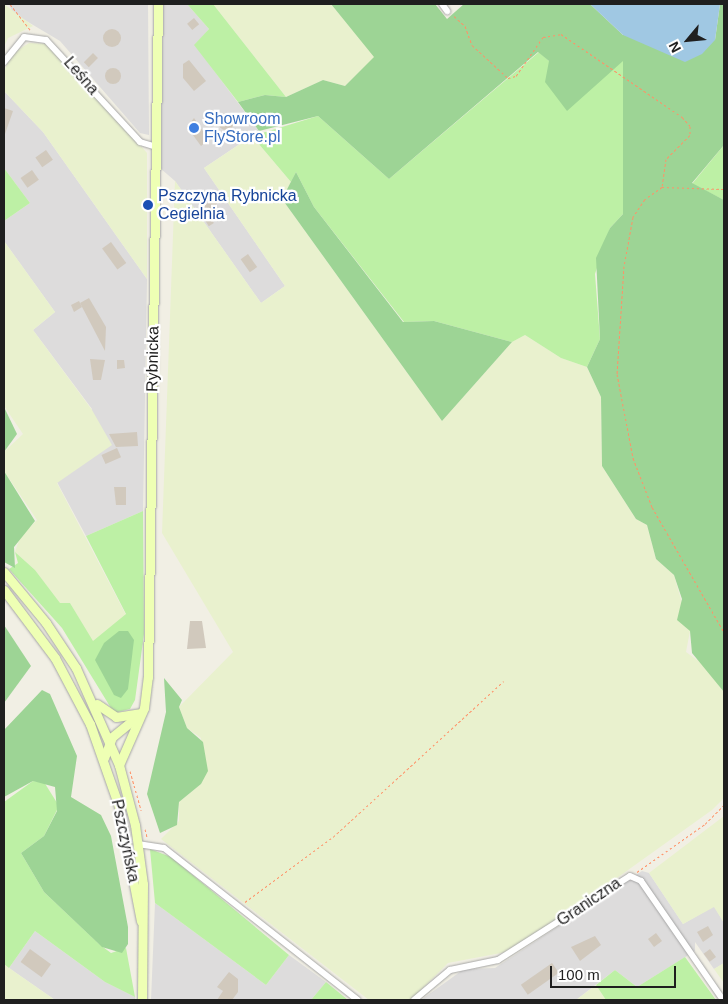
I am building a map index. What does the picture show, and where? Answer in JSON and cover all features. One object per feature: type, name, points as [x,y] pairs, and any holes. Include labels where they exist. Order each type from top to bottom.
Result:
[{"type":"main road","name":"Rybnicka","points":[[120,765],[130,736],[142,713],[148,677],[158,4]]},
{"type":"main road","name":"Pszczyńska","points":[[4,572],[46,623],[93,701],[120,765],[138,844],[145,904],[142,924],[142,1000]]},
{"type":"main road","name":"Pszczyńska","points":[[4,590],[55,658],[90,724],[104,759],[127,837],[142,924]]},
{"type":"main road","points":[[93,701],[116,717],[142,713]]},
{"type":"main road","points":[[104,759],[110,740],[142,713]]},
{"type":"main road","points":[[90,724],[110,740],[130,736]]},
{"type":"street","points":[[442,4],[447,11]]},
{"type":"street","points":[[4,62],[24,38],[36,36]]},
{"type":"street","name":"Leśna","points":[[36,36],[57,48],[140,142],[156,147]]},
{"type":"street","points":[[138,844],[159,844],[358,1000]]},
{"type":"street","name":"Graniczna","points":[[414,1000],[450,970],[498,960],[630,876],[641,881],[723,1000]]},
{"type":"path","points":[[10,4],[36,36]]},
{"type":"path","points":[[447,11],[465,26],[472,45],[508,78],[516,76],[543,37],[561,34],[682,117],[690,126],[690,135],[666,159],[662,187]]},
{"type":"path","points":[[724,189],[662,187],[645,199],[633,217],[624,266],[617,374],[633,458],[652,507],[724,632]]},
{"type":"path","points":[[237,906],[275,884],[333,836],[504,681]]},
{"type":"path","points":[[630,876],[705,824],[724,805]]},
{"type":"shaded area","points":[[9,4],[148,4],[149,135],[140,133],[60,41],[13,13]]},
{"type":"shaded area","points":[[163,4],[187,4],[209,29],[195,45],[259,131],[204,168],[285,286],[261,303],[175,181],[160,168]]},
{"type":"shaded area","points":[[4,91],[43,132],[147,279],[143,511],[86,536],[57,482],[92,409],[33,330],[55,312],[4,241],[4,221],[30,203],[4,168]]},
{"type":"shaded area","points":[[642,871],[649,873],[683,924],[714,906],[724,923],[724,963],[714,969],[695,942],[695,951],[637,987],[615,970],[576,1000],[421,1000],[464,969],[495,968]]},
{"type":"shaded area","points":[[155,903],[266,985],[289,955],[326,982],[311,1000],[151,1000]]},
{"type":"shaded area","points":[[35,931],[105,982],[135,997],[135,1000],[55,1000],[9,968]]},
{"type":"green space","points":[[4,4],[33,26],[8,38],[4,47]]},
{"type":"green space","points":[[187,4],[213,4],[286,97],[265,95],[238,102],[194,45],[209,29]]},
{"type":"green space","points":[[213,4],[331,4],[375,57],[345,86],[323,80],[286,97]]},
{"type":"green space","points":[[331,4],[435,4],[447,19],[464,4],[590,4],[623,35],[715,40],[720,4],[724,4],[724,145],[692,183],[724,200],[724,692],[692,653],[690,631],[677,620],[682,599],[674,575],[656,559],[647,525],[636,519],[602,466],[601,397],[587,367],[600,339],[596,258],[610,228],[623,214],[623,61],[567,111],[545,82],[549,61],[538,52],[389,179],[318,116],[259,131],[238,102],[265,95],[286,97],[323,80],[345,86],[374,57]]},
{"type":"green space","points":[[29,43],[52,44],[147,153],[147,279],[43,132],[4,91],[4,71],[12,54]]},
{"type":"green space","points":[[539,52],[549,61],[623,61],[623,214],[610,228],[595,274],[600,339],[587,367],[561,358],[525,335],[512,342],[434,321],[404,322],[314,207],[296,172],[291,182],[252,136],[318,116],[389,179]]},
{"type":"green space","points":[[252,136],[291,182],[282,199],[442,421],[512,342],[525,335],[561,358],[587,367],[601,397],[602,466],[636,519],[647,525],[656,559],[674,575],[690,631],[686,652],[704,665],[724,692],[724,798],[712,810],[516,950],[448,963],[411,1000],[369,1000],[161,839],[179,821],[179,802],[201,784],[201,738],[187,728],[179,707],[233,652],[162,533],[175,181],[261,303],[285,286],[204,168]]},
{"type":"green space","points":[[724,145],[724,200],[692,184]]},
{"type":"green space","points":[[4,168],[30,203],[4,221]]},
{"type":"green space","points":[[296,172],[314,207],[403,322],[434,321],[512,342],[442,421],[282,199]]},
{"type":"green space","points":[[4,241],[55,312],[33,330],[92,410],[112,445],[57,483],[126,615],[93,642],[70,603],[60,604],[35,570],[15,552],[20,537],[37,520],[4,471],[4,452],[23,434],[4,406]]},
{"type":"green space","points":[[4,407],[17,434],[4,452]]},
{"type":"green space","points":[[4,471],[35,521],[14,547],[15,568],[4,562]]},
{"type":"green space","points":[[143,511],[144,634],[135,700],[130,709],[114,713],[62,628],[9,569],[18,563],[15,552],[35,570],[60,603],[70,603],[93,641],[126,614],[86,536]]},
{"type":"green space","points":[[4,625],[31,666],[4,703]]},
{"type":"green space","points":[[119,631],[128,631],[134,640],[128,689],[121,698],[114,695],[95,660],[104,643]]},
{"type":"green space","points":[[164,678],[182,700],[179,707],[187,728],[203,742],[208,771],[201,784],[179,802],[177,825],[160,833],[147,794],[166,712]]},
{"type":"green space","points":[[42,690],[50,694],[77,756],[71,797],[101,815],[111,836],[128,927],[128,944],[122,953],[102,947],[44,892],[21,853],[44,836],[57,811],[55,787],[33,781],[4,797],[4,730]]},
{"type":"green space","points":[[33,781],[44,782],[59,806],[44,836],[21,853],[44,892],[99,944],[111,953],[126,948],[135,997],[105,982],[35,931],[9,968],[4,964],[4,802]]},
{"type":"green space","points":[[724,816],[724,923],[714,907],[683,924],[649,873]]},
{"type":"green space","points":[[150,849],[171,857],[289,955],[266,985],[155,903]]},
{"type":"green space","points":[[685,957],[716,1000],[606,1000],[596,985],[615,970],[637,987]]},
{"type":"green space","points":[[724,963],[724,983],[714,969]]},
{"type":"green space","points":[[4,964],[9,968],[55,1000],[4,1000]]},
{"type":"green space","points":[[326,982],[348,1000],[311,1000]]},
{"type":"green space","points":[[596,985],[606,1000],[576,1000]]},
{"type":"water","points":[[590,4],[720,4],[715,40],[702,54],[685,62],[623,35]]},
{"type":"building","points":[[194,18],[199,24],[192,30],[187,24]]},
{"type":"building","points":[[108,29],[116,29],[121,34],[119,45],[108,47],[103,42],[103,34]]},
{"type":"building","points":[[93,53],[98,58],[89,67],[84,62]]},
{"type":"building","points":[[189,60],[206,81],[194,91],[183,78],[183,64]]},
{"type":"building","points":[[113,68],[121,76],[113,84],[105,76]]},
{"type":"building","points":[[4,108],[13,111],[5,134],[4,134]]},
{"type":"building","points":[[226,114],[232,116],[234,122],[232,128],[226,130],[220,128],[218,122],[220,116]]},
{"type":"building","points":[[194,118],[209,140],[201,146],[187,127]]},
{"type":"building","points":[[46,150],[53,160],[42,167],[35,157]]},
{"type":"building","points":[[32,170],[39,180],[27,188],[21,178]]},
{"type":"building","points":[[209,193],[218,202],[210,214],[199,203]]},
{"type":"building","points":[[207,212],[214,223],[209,226],[202,215]]},
{"type":"building","points":[[111,242],[126,263],[117,270],[102,248]]},
{"type":"building","points":[[248,254],[257,267],[250,272],[241,259]]},
{"type":"building","points":[[89,298],[106,327],[105,351],[80,303]]},
{"type":"building","points":[[79,301],[82,307],[74,312],[71,305]]},
{"type":"building","points":[[90,359],[105,360],[101,380],[93,380]]},
{"type":"building","points":[[117,360],[124,360],[125,368],[117,369]]},
{"type":"building","points":[[137,432],[138,446],[116,447],[109,434]]},
{"type":"building","points":[[117,448],[121,457],[106,464],[101,455]]},
{"type":"building","points":[[114,487],[126,487],[126,505],[116,505]]},
{"type":"building","points":[[190,621],[202,621],[206,648],[187,649]]},
{"type":"building","points":[[708,926],[713,935],[703,942],[697,932]]},
{"type":"building","points":[[656,933],[662,941],[654,947],[648,939]]},
{"type":"building","points":[[595,936],[601,945],[580,961],[571,947]]},
{"type":"building","points":[[30,949],[51,964],[42,977],[21,962]]},
{"type":"building","points":[[710,949],[716,957],[710,962],[704,954]]},
{"type":"building","points":[[552,963],[559,973],[528,995],[521,985]]},
{"type":"building","points":[[229,972],[238,979],[238,992],[232,1000],[217,1000],[223,991],[217,987]]},
{"type":"place","name":"Showroom FlyStore.pl","points":[[194,128]]},
{"type":"place","name":"Pszczyna Rybnicka Cegielnia","points":[[148,205]]}]
